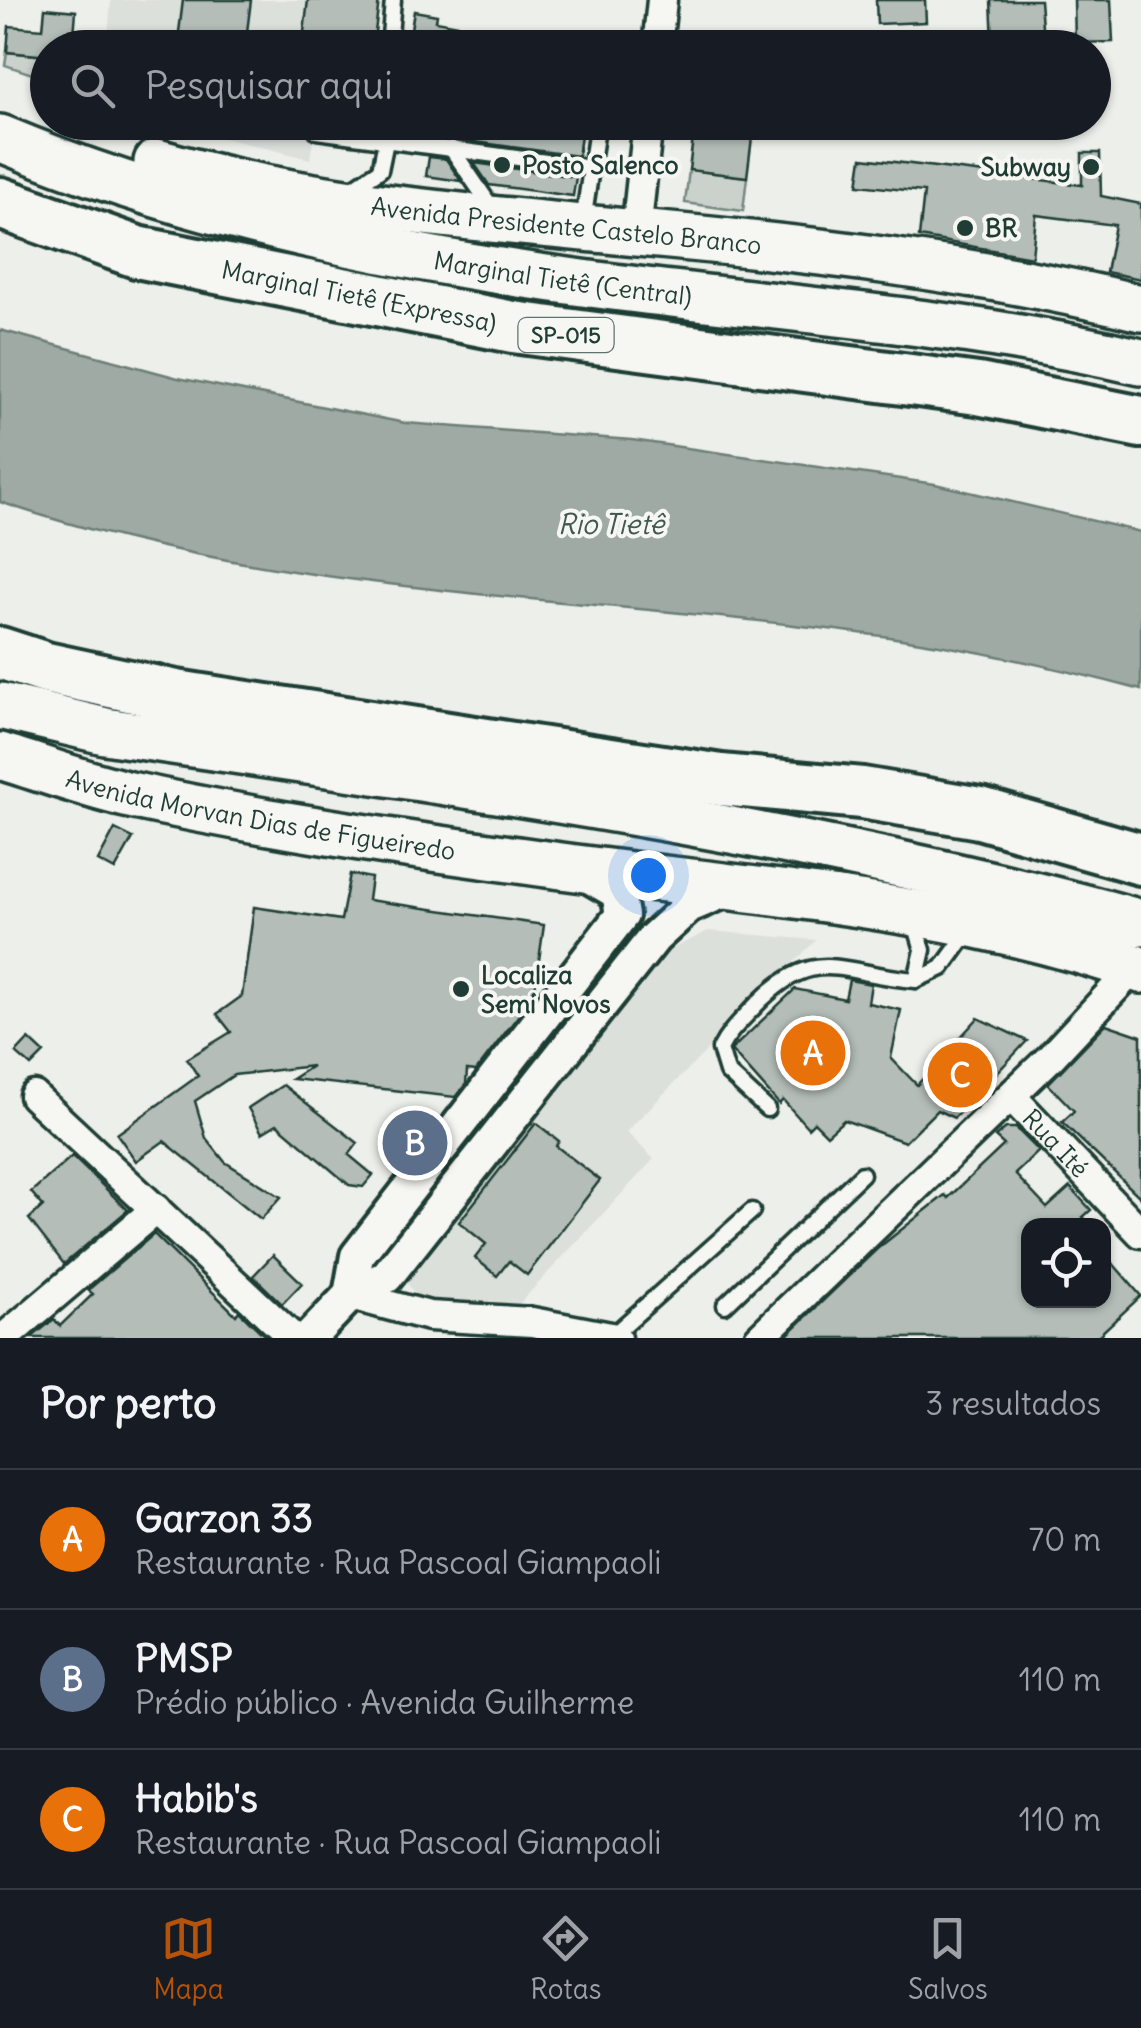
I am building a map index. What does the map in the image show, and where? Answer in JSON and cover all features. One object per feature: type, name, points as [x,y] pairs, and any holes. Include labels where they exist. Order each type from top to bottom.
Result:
[{"type":"highway","name":"Avenida Presidente Castelo Branco","points":[[0,106],[30,117]]},
{"type":"highway","name":"Marginal Tietê (Central)","points":[[0,138],[209,210],[363,245],[520,274],[889,317],[1051,341],[1141,362]]},
{"type":"highway","name":"Avenida Presidente Castelo Branco","points":[[93,140],[232,184],[354,205],[636,232],[954,271],[1141,308]]},
{"type":"highway","points":[[0,170],[171,236],[466,303],[513,327]]},
{"type":"highway","name":"Marginal Tietê (Expressa)","points":[[0,203],[136,252],[513,327],[978,389],[1141,422]]},
{"type":"highway","points":[[354,205],[442,234],[850,299],[889,317]]},
{"type":"highway","points":[[0,653],[46,668],[176,696],[720,780],[862,792],[980,814],[1141,859]]},
{"type":"highway","points":[[0,706],[105,731],[754,832],[990,881],[1141,923]]},
{"type":"highway","points":[[0,756],[160,769],[683,843],[754,832]]},
{"type":"highway","name":"Avenida Morvan Dias de Figueiredo","points":[[0,756],[128,794],[525,861],[909,910],[973,922],[1138,969]]},
{"type":"street","points":[[659,30],[662,0]]},
{"type":"street","points":[[636,232],[646,140]]},
{"type":"street","points":[[350,1295],[358,1256],[622,916],[618,893],[574,867]]},
{"type":"street","points":[[310,1338],[350,1295],[386,1277],[672,920],[689,906],[738,886]]},
{"type":"street","points":[[759,1338],[1138,969]]},
{"type":"street","points":[[532,1034],[560,1056]]},
{"type":"street","points":[[34,1096],[293,1338]]},
{"type":"street","name":"Rua Ité","points":[[1010,1096],[1141,1233]]},
{"type":"street","points":[[4,1338],[156,1210]]},
{"type":"street","points":[[350,1295],[429,1316],[546,1324],[614,1337]]},
{"type":"lane","points":[[390,30],[393,0]]},
{"type":"lane","points":[[354,205],[380,170],[386,140]]},
{"type":"lane","points":[[399,140],[592,168]]},
{"type":"lane","points":[[582,228],[596,140]]},
{"type":"lane","points":[[452,148],[500,220]]},
{"type":"lane","points":[[909,910],[923,950],[916,980]]},
{"type":"lane","points":[[767,1109],[726,1072],[720,1049],[726,1037],[774,986],[809,967],[916,980],[942,968],[973,922]]},
{"type":"lane","points":[[725,1304],[862,1174]]},
{"type":"lane","points":[[614,1337],[752,1211]]},
{"type":"shaded area","points":[[111,0],[329,0],[326,30],[108,30]]},
{"type":"shaded area","points":[[7,52],[30,54],[30,73],[5,65]]},
{"type":"shaded area","points":[[232,140],[313,140],[310,159]]},
{"type":"shaded area","points":[[689,170],[747,177],[743,211],[685,203]]},
{"type":"shaded area","points":[[708,931],[816,940],[626,1132],[654,1159],[519,1304],[418,1298],[403,1278],[664,953]]},
{"type":"water","name":"Rio Tietê","points":[[0,330],[178,378],[405,423],[632,440],[935,484],[1141,532],[1141,690],[994,655],[881,636],[312,574],[103,533],[0,502]]},
{"type":"building","points":[[183,0],[251,0],[247,30],[179,30]]},
{"type":"building","points":[[308,0],[379,0],[375,30],[304,30]]},
{"type":"building","points":[[876,0],[925,0],[926,22],[877,24]]},
{"type":"building","points":[[991,0],[1040,0],[1042,30],[992,30]]},
{"type":"building","points":[[1074,0],[1111,0],[1113,42],[1111,30],[1075,30]]},
{"type":"building","points":[[45,8],[76,11],[74,30],[30,30],[30,54],[7,52],[9,26],[43,29]]},
{"type":"building","points":[[414,11],[437,15],[436,21],[486,30],[411,30]]},
{"type":"building","points":[[461,140],[580,140],[578,156]]},
{"type":"building","points":[[693,140],[752,140],[747,177],[689,170]]},
{"type":"building","points":[[1082,153],[1100,153],[1101,196],[1141,204],[1141,279],[1106,272],[1115,225],[1036,215],[1032,257],[919,237],[924,192],[858,185],[862,158],[1082,185]]},
{"type":"building","points":[[429,157],[446,159],[461,181],[426,176]]},
{"type":"building","points":[[474,163],[576,177],[573,196],[489,185]]},
{"type":"building","points":[[115,829],[133,838],[115,870],[98,861]]},
{"type":"building","points":[[350,874],[371,878],[368,900],[544,925],[534,995],[476,1071],[467,1070],[466,1084],[455,1097],[292,1079],[312,1066],[234,1075],[195,1101],[206,1138],[225,1162],[281,1197],[261,1219],[164,1141],[136,1161],[117,1134],[198,1076],[187,1059],[231,1032],[217,1014],[242,996],[254,907],[341,920]]},
{"type":"building","points":[[849,980],[871,984],[868,1003],[901,1010],[891,1058],[917,1085],[978,1018],[1027,1041],[954,1118],[937,1110],[905,1142],[844,1120],[827,1135],[814,1122],[808,1128],[783,1100],[779,1104],[731,1050],[795,989],[845,999]]},
{"type":"building","points":[[1106,1024],[1141,1036],[1141,1198],[1062,1122],[1074,1111],[1048,1084]]},
{"type":"building","points":[[29,1039],[44,1053],[31,1066],[16,1053]]},
{"type":"building","points":[[283,1085],[358,1143],[349,1155],[373,1175],[363,1187],[349,1185],[277,1124],[262,1133],[248,1108]]},
{"type":"building","points":[[536,1123],[559,1141],[556,1146],[600,1180],[527,1275],[509,1261],[497,1276],[475,1258],[486,1244],[459,1222]]},
{"type":"building","points":[[1006,1128],[1016,1128],[1039,1151],[1015,1174],[1047,1208],[1070,1187],[1091,1210],[1084,1218],[1021,1218],[1021,1308],[1111,1308],[1111,1261],[1141,1296],[1096,1338],[784,1338],[877,1249],[945,1195],[948,1198],[1004,1145],[995,1137]]},
{"type":"building","points":[[72,1156],[128,1210],[64,1264],[29,1219],[43,1206],[31,1192]]},
{"type":"building","points":[[154,1234],[236,1315],[239,1311],[267,1338],[31,1338],[54,1319],[60,1326],[93,1294],[88,1290]]},
{"type":"building","points":[[273,1255],[302,1283],[282,1304],[253,1276]]},
{"type":"place","name":"Posto Salenco","points":[[502,165]]},
{"type":"place","name":"Subway","points":[[1091,167]]},
{"type":"place","name":"BR","points":[[965,228]]},
{"type":"place","name":"Localiza Semi Novos","points":[[461,989]]},
{"type":"place","name":"Garzon 33","points":[[813,1053]]},
{"type":"place","name":"Habib's","points":[[960,1075]]},
{"type":"place","name":"PMSP","points":[[415,1143]]}]
